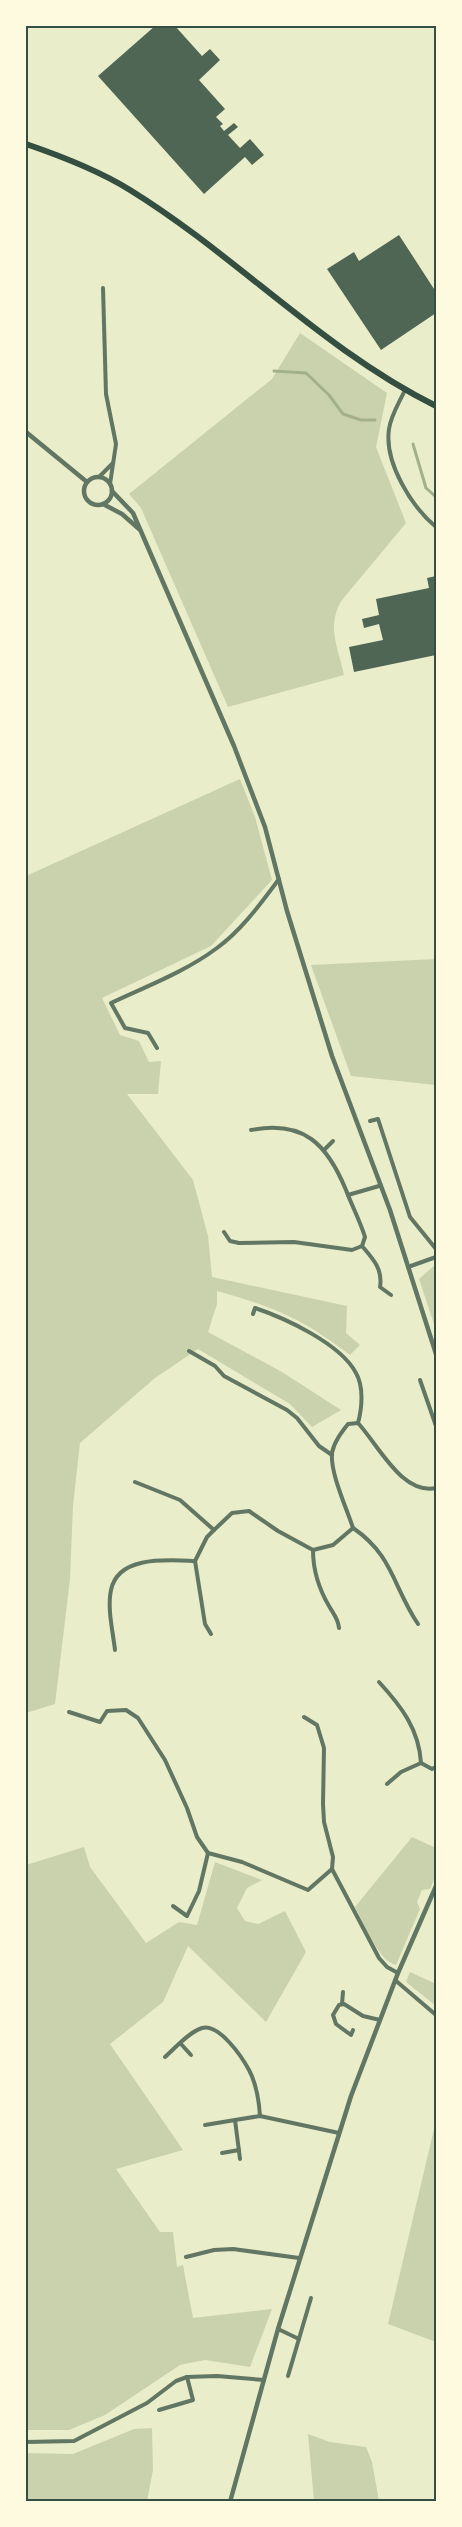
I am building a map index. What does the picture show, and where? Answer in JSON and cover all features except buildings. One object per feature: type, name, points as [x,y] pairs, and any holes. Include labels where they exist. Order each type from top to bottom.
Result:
[{"type":"main road","points":[[26,144],[87,168],[148,201],[336,344],[405,390],[436,406]]},
{"type":"street","points":[[103,288],[106,394],[116,444],[110,484],[112,491],[133,513],[234,746],[265,827],[332,1056],[408,1268],[436,1354]]},
{"type":"street","points":[[405,390],[393,414],[389,430],[390,448],[409,496],[422,515],[436,527]]},
{"type":"street","points":[[26,432],[87,482]]},
{"type":"street","points":[[113,463],[99,477],[87,482],[84,491],[86,499],[93,504],[102,504],[122,514],[141,531]]},
{"type":"street","points":[[99,477],[110,484]]},
{"type":"street","points":[[102,504],[109,499],[112,491]]},
{"type":"street","points":[[157,1048],[148,1033],[125,1029],[111,1003],[189,967],[219,947],[254,913],[279,879]]},
{"type":"street","points":[[370,1120],[378,1119],[410,1217],[436,1249]]},
{"type":"street","points":[[251,1130],[280,1126],[306,1137],[324,1150],[336,1166],[365,1237],[362,1246]]},
{"type":"street","points":[[324,1150],[333,1141]]},
{"type":"street","points":[[348,1195],[379,1186]]},
{"type":"street","points":[[224,1232],[230,1241],[239,1244],[286,1242],[351,1250],[362,1246]]},
{"type":"street","points":[[362,1246],[377,1264],[382,1275],[380,1287],[391,1295]]},
{"type":"street","points":[[408,1268],[436,1257]]},
{"type":"street","points":[[253,1314],[255,1308],[298,1326],[329,1346],[355,1370],[361,1389],[358,1423],[405,1480],[416,1487],[428,1490],[436,1488]]},
{"type":"street","points":[[189,1350],[215,1366],[224,1376],[287,1410],[297,1418],[319,1446],[332,1455]]},
{"type":"street","points":[[420,1380],[436,1426]]},
{"type":"street","points":[[358,1423],[348,1424],[337,1439],[332,1455],[339,1485],[353,1528],[369,1540],[387,1561],[403,1600],[418,1624]]},
{"type":"street","points":[[135,1482],[180,1500],[214,1530]]},
{"type":"street","points":[[211,1634],[205,1624],[195,1561],[203,1542],[232,1513],[249,1511],[278,1531],[313,1550],[333,1545],[353,1528]]},
{"type":"street","points":[[313,1550],[317,1578],[330,1608],[338,1617],[339,1628]]},
{"type":"street","points":[[115,1650],[110,1605],[111,1590],[115,1580],[126,1568],[141,1563],[195,1561]]},
{"type":"street","points":[[379,1682],[402,1707],[411,1722],[420,1751],[421,1763]]},
{"type":"street","points":[[69,1712],[100,1722],[107,1711],[126,1710],[138,1718],[165,1760],[187,1808],[197,1837],[208,1853],[242,1862],[308,1890],[332,1869]]},
{"type":"street","points":[[304,1717],[318,1725],[324,1748],[324,1822],[333,1857],[332,1869],[379,1958],[398,1973]]},
{"type":"street","points":[[421,1763],[432,1769],[436,1767]]},
{"type":"street","points":[[387,1784],[401,1772],[421,1763]]},
{"type":"street","points":[[173,1906],[187,1916],[199,1891],[208,1853]]},
{"type":"street","points":[[230,2502],[278,2329],[339,2133],[395,1980],[436,1886]]},
{"type":"street","points":[[395,1980],[436,2015]]},
{"type":"street","points":[[342,2004],[343,1992]]},
{"type":"street","points":[[353,2030],[351,2035],[333,2020],[335,2008],[342,2004],[350,2006],[363,2016],[380,2020]]},
{"type":"street","points":[[165,2057],[201,2028],[214,2029],[221,2033],[250,2070],[260,2116]]},
{"type":"street","points":[[181,2044],[191,2055]]},
{"type":"street","points":[[205,2125],[260,2116],[339,2133]]},
{"type":"street","points":[[235,2120],[240,2159]]},
{"type":"street","points":[[222,2152],[239,2150]]},
{"type":"street","points":[[186,2257],[214,2250],[233,2249],[299,2258]]},
{"type":"street","points":[[288,2376],[311,2298]]},
{"type":"street","points":[[278,2329],[299,2338]]},
{"type":"street","points":[[26,2442],[74,2441],[147,2403],[176,2381],[187,2377],[217,2376],[264,2380]]},
{"type":"street","points":[[159,2410],[193,2400],[187,2377]]},
{"type":"green space","points":[[300,333],[387,393],[376,447],[406,523],[342,600],[337,610],[334,628],[344,675],[228,707],[141,508],[129,494],[272,379]]},
{"type":"green space","points":[[240,779],[255,817],[272,880],[211,946],[102,998],[120,1035],[139,1041],[149,1062],[161,1061],[158,1094],[127,1094],[193,1180],[208,1236],[212,1277],[347,1306],[346,1333],[360,1345],[350,1355],[333,1342],[287,1315],[217,1291],[217,1304],[208,1332],[282,1372],[341,1410],[312,1427],[290,1404],[198,1349],[155,1378],[80,1443],[73,1506],[70,1579],[55,1704],[26,1713],[26,876]]},
{"type":"green space","points":[[436,959],[436,1085],[351,1076],[311,965]]},
{"type":"green space","points":[[436,1264],[436,1330],[419,1279]]},
{"type":"green space","points":[[412,1837],[436,1848],[436,1875],[430,1889],[422,1890],[417,1902],[420,1909],[396,1965],[389,1962],[377,1949],[355,1907]]},
{"type":"green space","points":[[84,1847],[90,1867],[146,1943],[179,1922],[197,1925],[215,1862],[262,1880],[247,1888],[237,1908],[245,1921],[258,1924],[285,1911],[306,1952],[266,2022],[188,1946],[163,2002],[110,2044],[183,2150],[116,2169],[160,2232],[173,2232],[177,2267],[183,2265],[193,2318],[272,2309],[250,2367],[205,2360],[180,2365],[105,2415],[69,2430],[26,2430],[26,1865]]},
{"type":"green space","points":[[410,1972],[436,1984],[436,2006],[406,1982]]},
{"type":"green space","points":[[434,2129],[436,2133],[436,2342],[388,2324]]},
{"type":"green space","points":[[152,2428],[153,2470],[147,2501],[26,2501],[26,2453],[73,2454],[134,2429]]},
{"type":"green space","points":[[308,2434],[330,2442],[366,2447],[372,2462],[379,2501],[314,2501]]},
{"type":"waterway","points":[[274,371],[306,373],[329,395],[343,414],[361,420],[375,420]]},
{"type":"waterway","points":[[413,444],[426,488],[436,497]]}]
